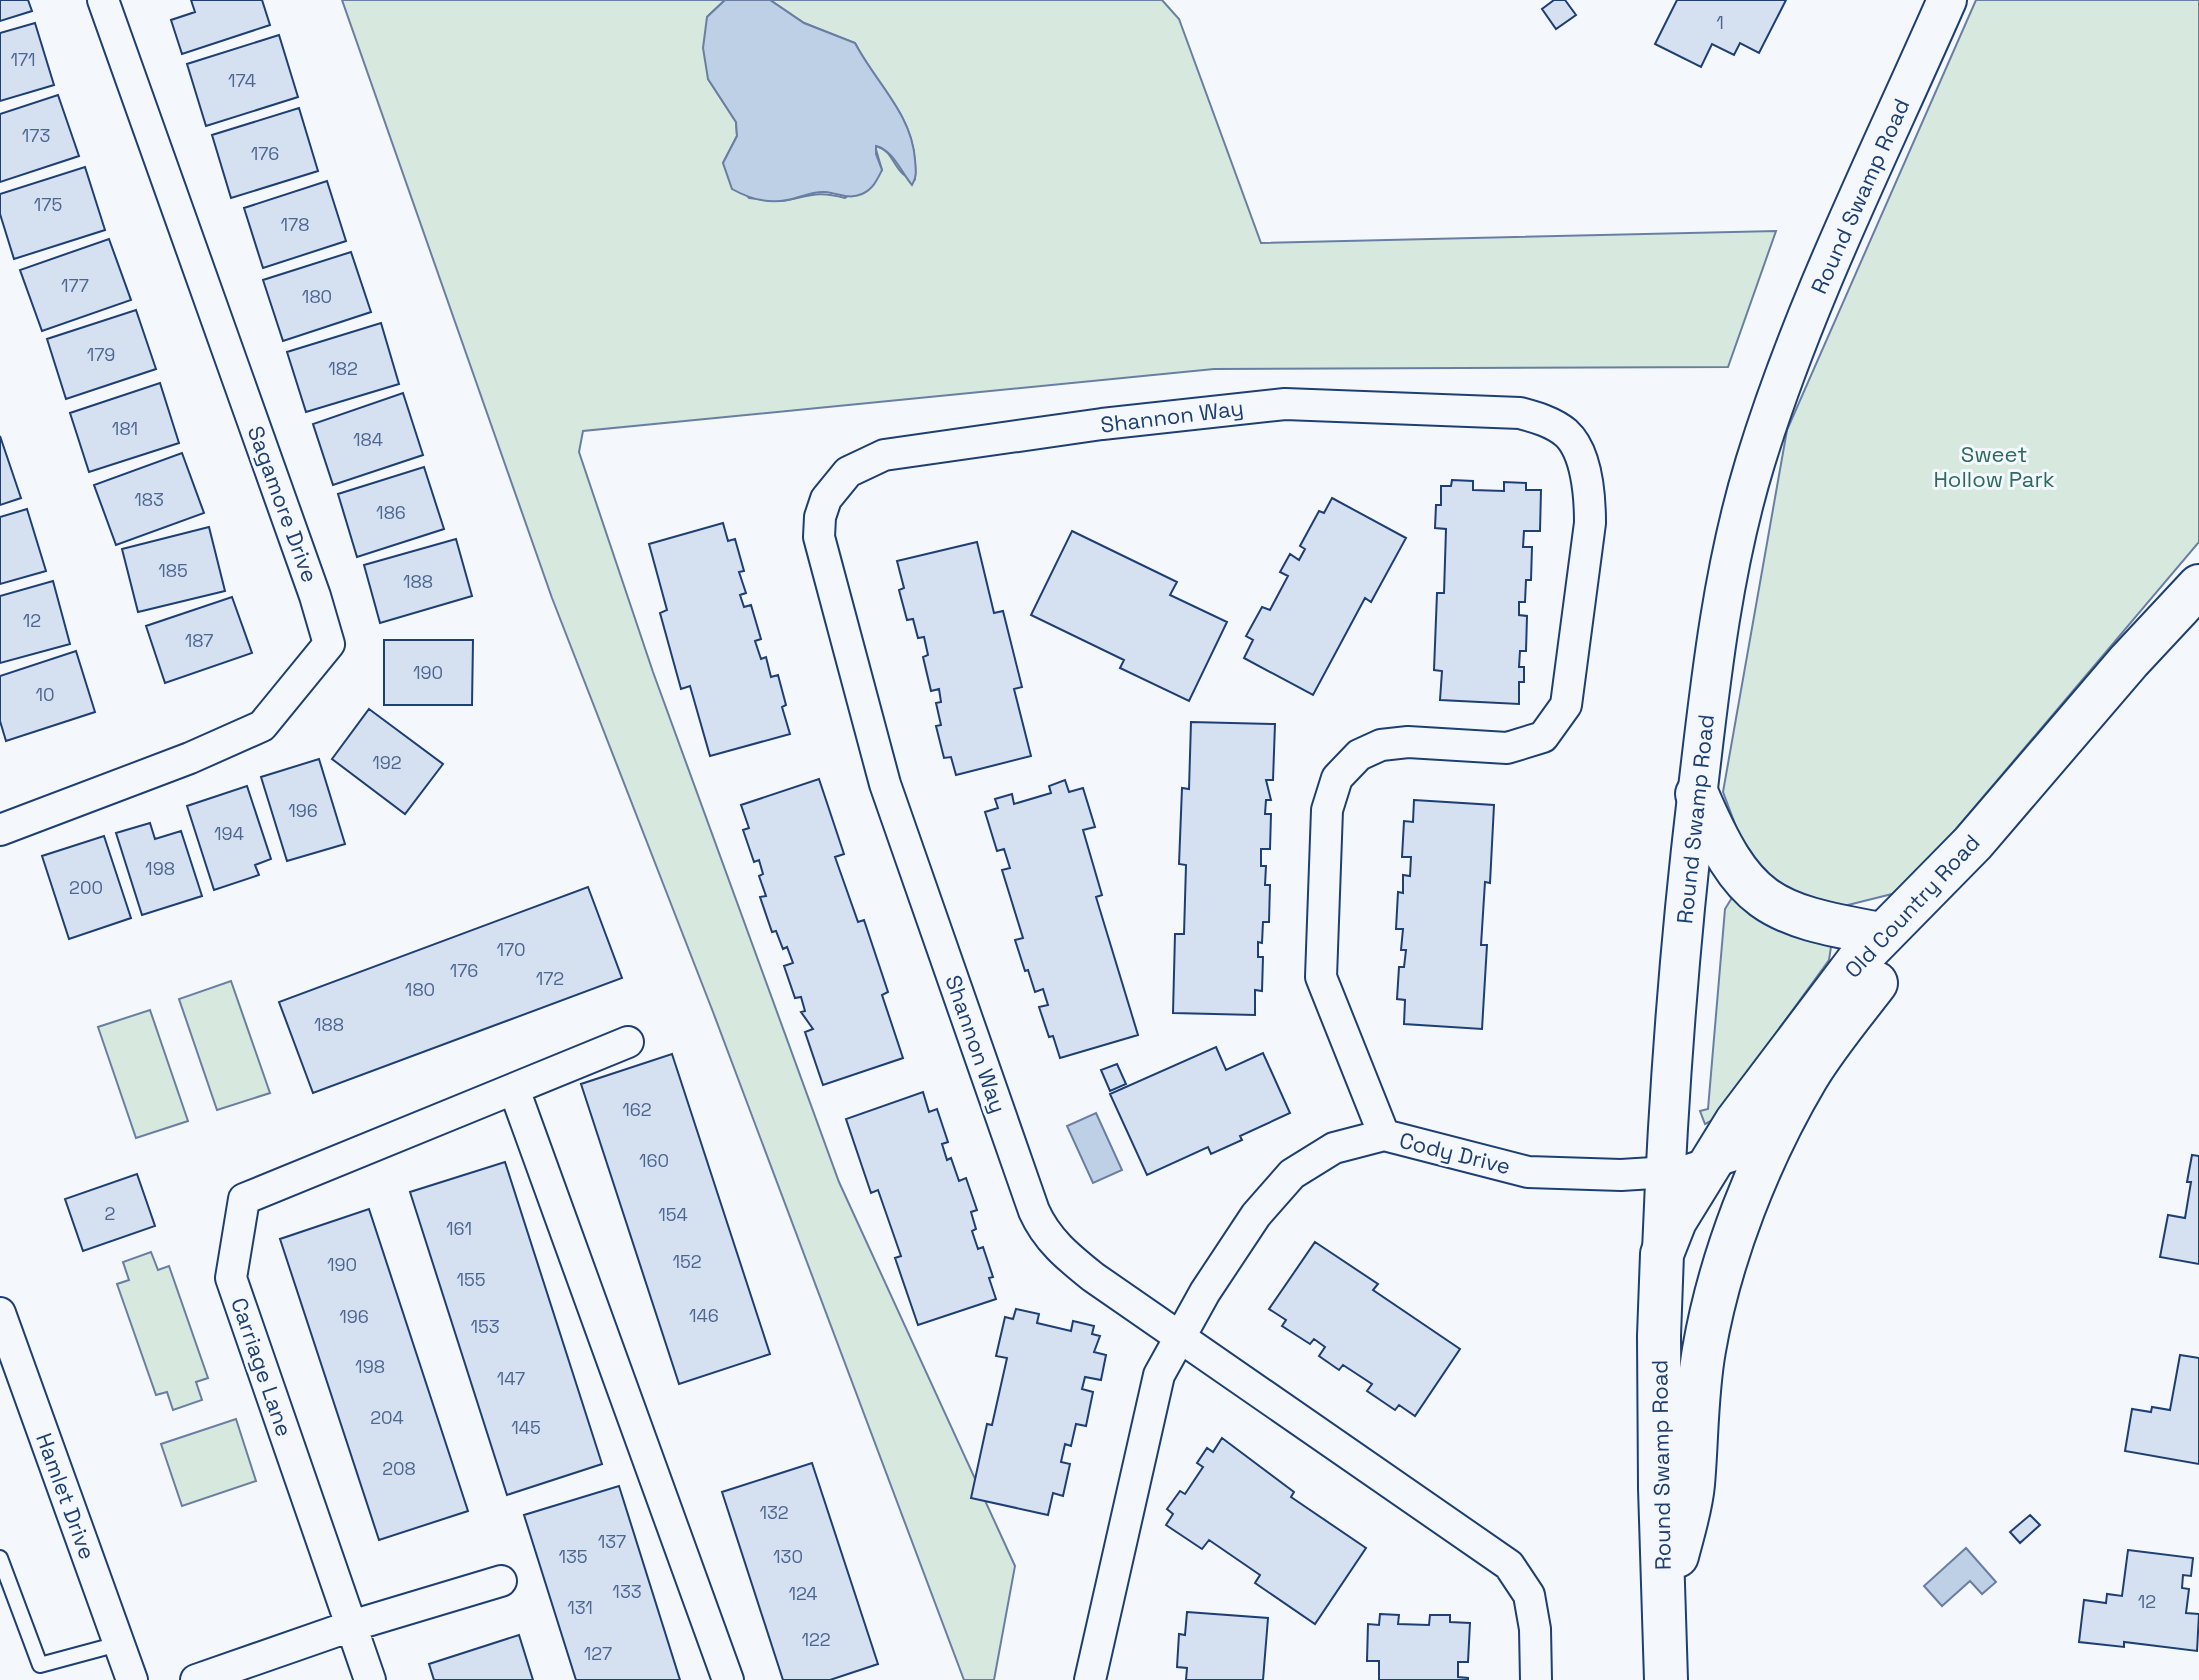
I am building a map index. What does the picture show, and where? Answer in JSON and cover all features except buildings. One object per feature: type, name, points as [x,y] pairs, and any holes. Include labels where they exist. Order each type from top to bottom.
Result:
[{"type":"main road","name":"Old Country Road","points":[[1662,1254],[1675,1221],[1708,1165],[1807,1026],[1881,934],[1973,843],[2129,661],[2199,586]]},
{"type":"main road","points":[[1697,794],[1718,843],[1732,866],[1757,893],[1792,915],[1881,934]]},
{"type":"main road","points":[[1663,1619],[1693,1486],[1698,1389],[1710,1316],[1730,1252],[1772,1143],[1809,1074],[1907,943],[1973,843]]},
{"type":"main road","name":"Round Swamp Road","points":[[1662,1254],[1659,1399],[1666,1680]]},
{"type":"street","name":"Sagamore Drive","points":[[0,830],[190,758],[262,726],[329,644],[315,596],[103,0]]},
{"type":"street","name":"Round Swamp Road","points":[[1662,1254],[1673,1029],[1697,794],[1716,644],[1741,519],[1754,466],[1812,306],[1947,0]]},
{"type":"street","name":"Shannon Way","points":[[1180,1338],[1060,1250],[1043,1231],[1034,1211],[885,784],[819,537],[820,517],[826,499],[848,472],[884,455],[1102,424],[1285,404],[1520,413],[1542,420],[1567,434],[1584,465],[1590,494],[1590,523],[1566,705],[1543,737],[1507,748],[1408,742],[1381,745],[1359,755],[1337,778],[1327,810],[1321,977],[1384,1135]]},
{"type":"street","name":"Carriage Lane","points":[[370,1680],[231,1278],[244,1199],[628,1042]]},
{"type":"street","points":[[514,1089],[728,1680]]},
{"type":"street","name":"Cody Drive","points":[[1090,1680],[1159,1375],[1205,1292],[1256,1215],[1292,1174],[1334,1148],[1384,1135],[1528,1172],[1665,1174],[1708,1165],[1772,1143]]},
{"type":"street","name":"Hamlet Drive","points":[[0,1313],[132,1680]]},
{"type":"street","points":[[1180,1338],[1509,1565],[1529,1595],[1535,1629],[1536,1680]]},
{"type":"street","points":[[196,1680],[351,1626],[501,1581]]},
{"type":"lane","points":[[0,1558],[40,1665],[118,1644]]},
{"type":"green space","points":[[342,0],[725,0],[707,17],[708,79],[736,122],[737,136],[723,163],[749,198],[779,201],[822,194],[845,198],[882,170],[875,146],[888,154],[903,174],[915,179],[915,157],[905,122],[855,43],[804,23],[770,0],[1162,0],[1179,19],[1261,243],[1776,231],[1728,367],[1214,369],[583,431],[579,452],[653,672],[839,1182],[1015,1566],[994,1680],[964,1680],[713,1012],[552,598]]},
{"type":"green space","name":"Sweet Hollow Park","points":[[1976,0],[2199,0],[2199,542],[1928,862],[1892,894],[1844,906],[1791,892],[1749,861],[1723,792],[1787,430]]},
{"type":"green space","points":[[1733,896],[1826,938],[1831,947],[1829,960],[1713,1120],[1705,1124],[1700,1111],[1708,1109],[1725,909]]},
{"type":"green space","points":[[231,981],[270,1093],[217,1110],[179,999]]},
{"type":"green space","points":[[150,1010],[188,1121],[136,1138],[98,1027]]},
{"type":"green space","points":[[151,1252],[158,1270],[169,1266],[208,1378],[196,1382],[202,1400],[173,1410],[167,1392],[156,1395],[117,1284],[129,1280],[123,1262]]},
{"type":"green space","points":[[236,1419],[256,1481],[182,1506],[161,1444]]},
{"type":"water","points":[[725,0],[770,0],[804,23],[855,43],[907,128],[916,167],[912,185],[892,157],[876,146],[882,170],[872,187],[857,196],[820,192],[787,200],[765,201],[732,189],[723,163],[737,136],[736,122],[708,79],[703,48],[707,17]]},
{"type":"water","points":[[1096,1113],[1122,1170],[1093,1183],[1067,1126]]},
{"type":"water","points":[[1966,1548],[1996,1582],[1982,1594],[1970,1581],[1942,1606],[1924,1586]]}]
